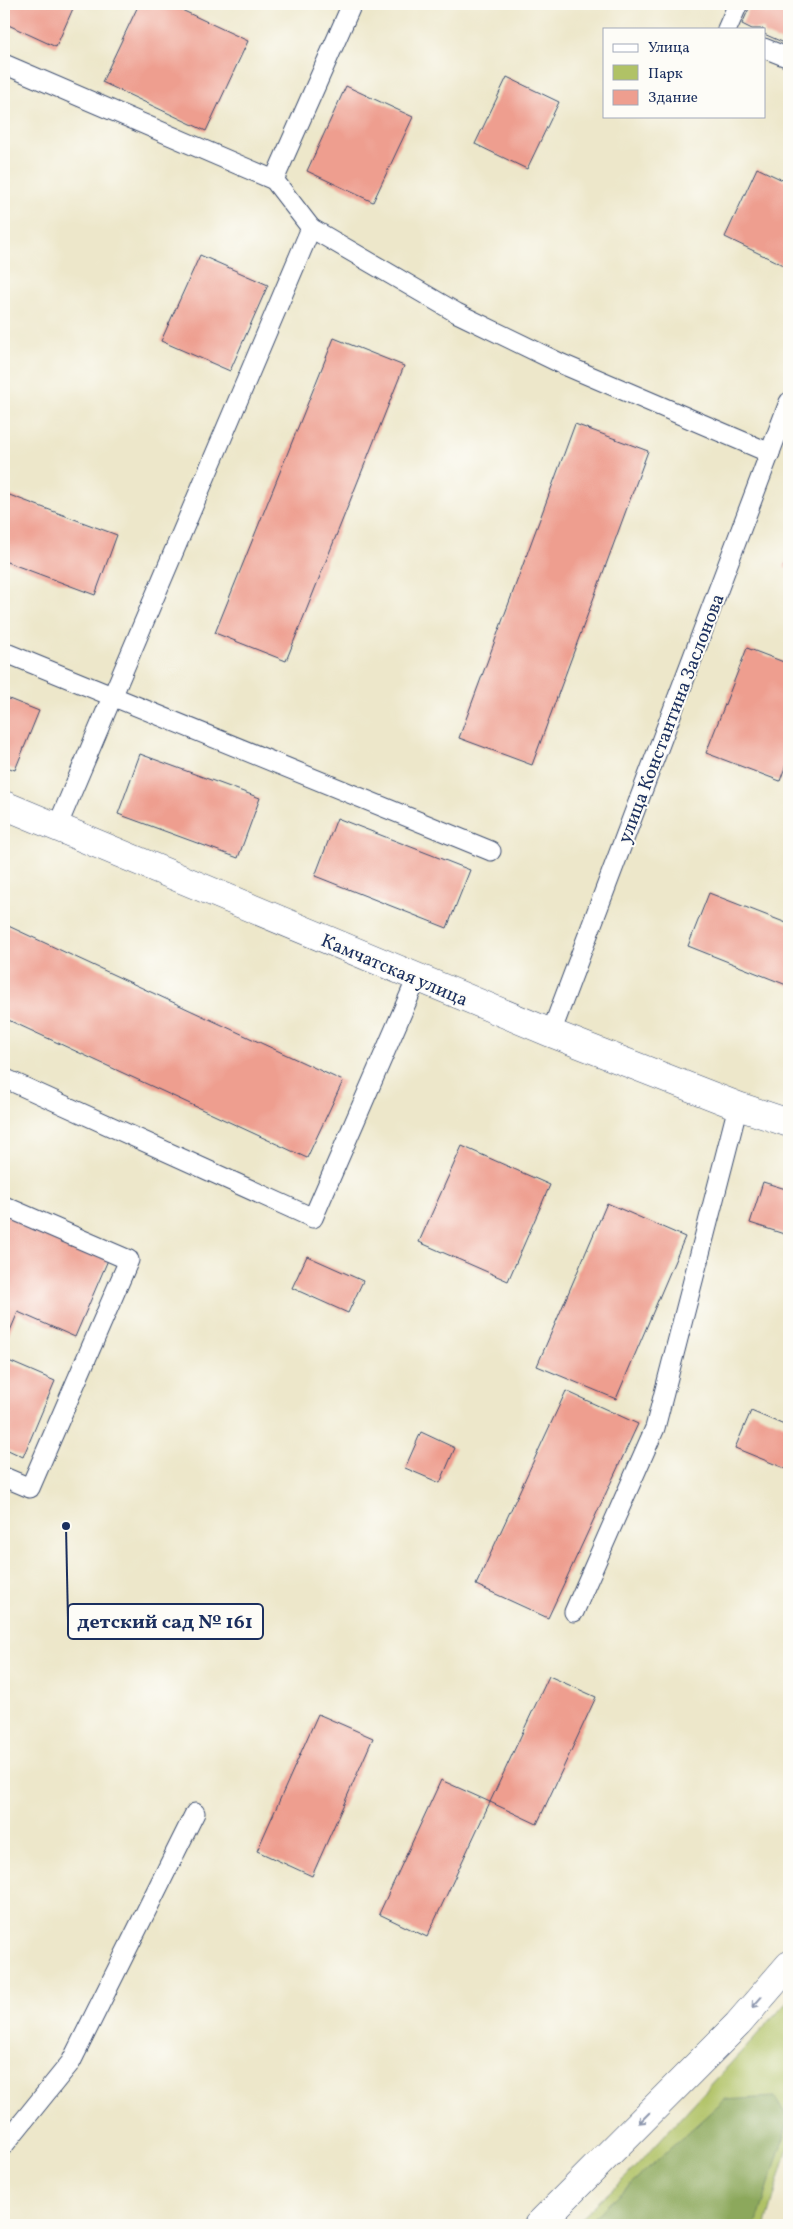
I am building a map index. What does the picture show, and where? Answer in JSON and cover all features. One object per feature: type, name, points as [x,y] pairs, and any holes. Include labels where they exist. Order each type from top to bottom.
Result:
[{"type":"street","name":"Камчатская улица","points":[[4,804],[551,1033],[738,1106],[789,1122]]},
{"type":"street","points":[[538,2225],[738,2024],[789,1965]]},
{"type":"lane","points":[[274,180],[352,4]]},
{"type":"lane","points":[[727,28],[738,4]]},
{"type":"lane","points":[[766,49],[789,58]]},
{"type":"lane","points":[[4,64],[274,180],[311,228],[457,313],[562,364],[770,453]]},
{"type":"lane","points":[[57,827],[311,228]]},
{"type":"lane","name":"улица Константина Заслонова","points":[[551,1033],[789,402]]},
{"type":"lane","points":[[4,652],[492,851]]},
{"type":"lane","points":[[4,1078],[313,1218],[417,978]]},
{"type":"lane","points":[[574,1612],[655,1428],[738,1106]]},
{"type":"lane","points":[[4,1206],[129,1260],[30,1488],[4,1477]]},
{"type":"lane","points":[[4,2145],[72,2062],[195,1813]]},
{"type":"green space","points":[[789,2000],[789,2145],[766,2225],[573,2225],[626,2177]]},
{"type":"green space","points":[[775,2097],[789,2120],[756,2225],[585,2225],[724,2100]]},
{"type":"building","points":[[4,4],[75,4],[56,47],[4,23]]},
{"type":"building","points":[[139,4],[169,4],[248,41],[206,131],[102,82]]},
{"type":"building","points":[[751,4],[789,4],[789,45],[766,35],[766,28],[750,28],[742,24]]},
{"type":"building","points":[[507,77],[559,102],[527,169],[475,144]]},
{"type":"building","points":[[346,86],[413,117],[373,202],[307,171]]},
{"type":"building","points":[[757,168],[789,183],[789,256],[785,266],[725,237]]},
{"type":"building","points":[[200,255],[268,285],[230,371],[161,341]]},
{"type":"building","points":[[334,338],[404,366],[286,661],[215,633]]},
{"type":"building","points":[[575,424],[648,451],[532,765],[459,738]]},
{"type":"building","points":[[4,493],[117,535],[95,595],[4,561]]},
{"type":"building","points":[[789,554],[789,569],[784,567]]},
{"type":"building","points":[[747,648],[789,664],[789,756],[780,781],[706,753]]},
{"type":"building","points":[[4,697],[39,711],[15,770],[4,766]]},
{"type":"building","points":[[140,754],[260,798],[238,858],[118,814]]},
{"type":"building","points":[[337,818],[470,870],[447,928],[315,876]]},
{"type":"building","points":[[709,893],[789,924],[789,986],[688,946]]},
{"type":"building","points":[[4,924],[343,1081],[307,1158],[4,1018]]},
{"type":"building","points":[[462,1146],[550,1185],[508,1281],[419,1242]]},
{"type":"building","points":[[763,1182],[789,1190],[789,1228],[787,1235],[750,1223]]},
{"type":"building","points":[[607,1203],[685,1237],[616,1399],[537,1366]]},
{"type":"building","points":[[4,1214],[108,1260],[75,1337],[18,1312],[4,1345]]},
{"type":"building","points":[[307,1256],[363,1281],[348,1313],[292,1288]]},
{"type":"building","points":[[4,1359],[55,1381],[23,1457],[4,1448]]},
{"type":"building","points":[[566,1391],[638,1424],[548,1618],[476,1585]]},
{"type":"building","points":[[751,1411],[789,1427],[789,1470],[735,1448]]},
{"type":"building","points":[[421,1432],[455,1448],[440,1483],[405,1468]]},
{"type":"building","points":[[549,1676],[596,1697],[537,1824],[490,1802]]},
{"type":"building","points":[[318,1714],[373,1738],[312,1876],[257,1851]]},
{"type":"building","points":[[441,1780],[490,1802],[427,1937],[379,1914]]},
{"type":"place","name":"детский сад № 161","points":[[66,1526]]}]
